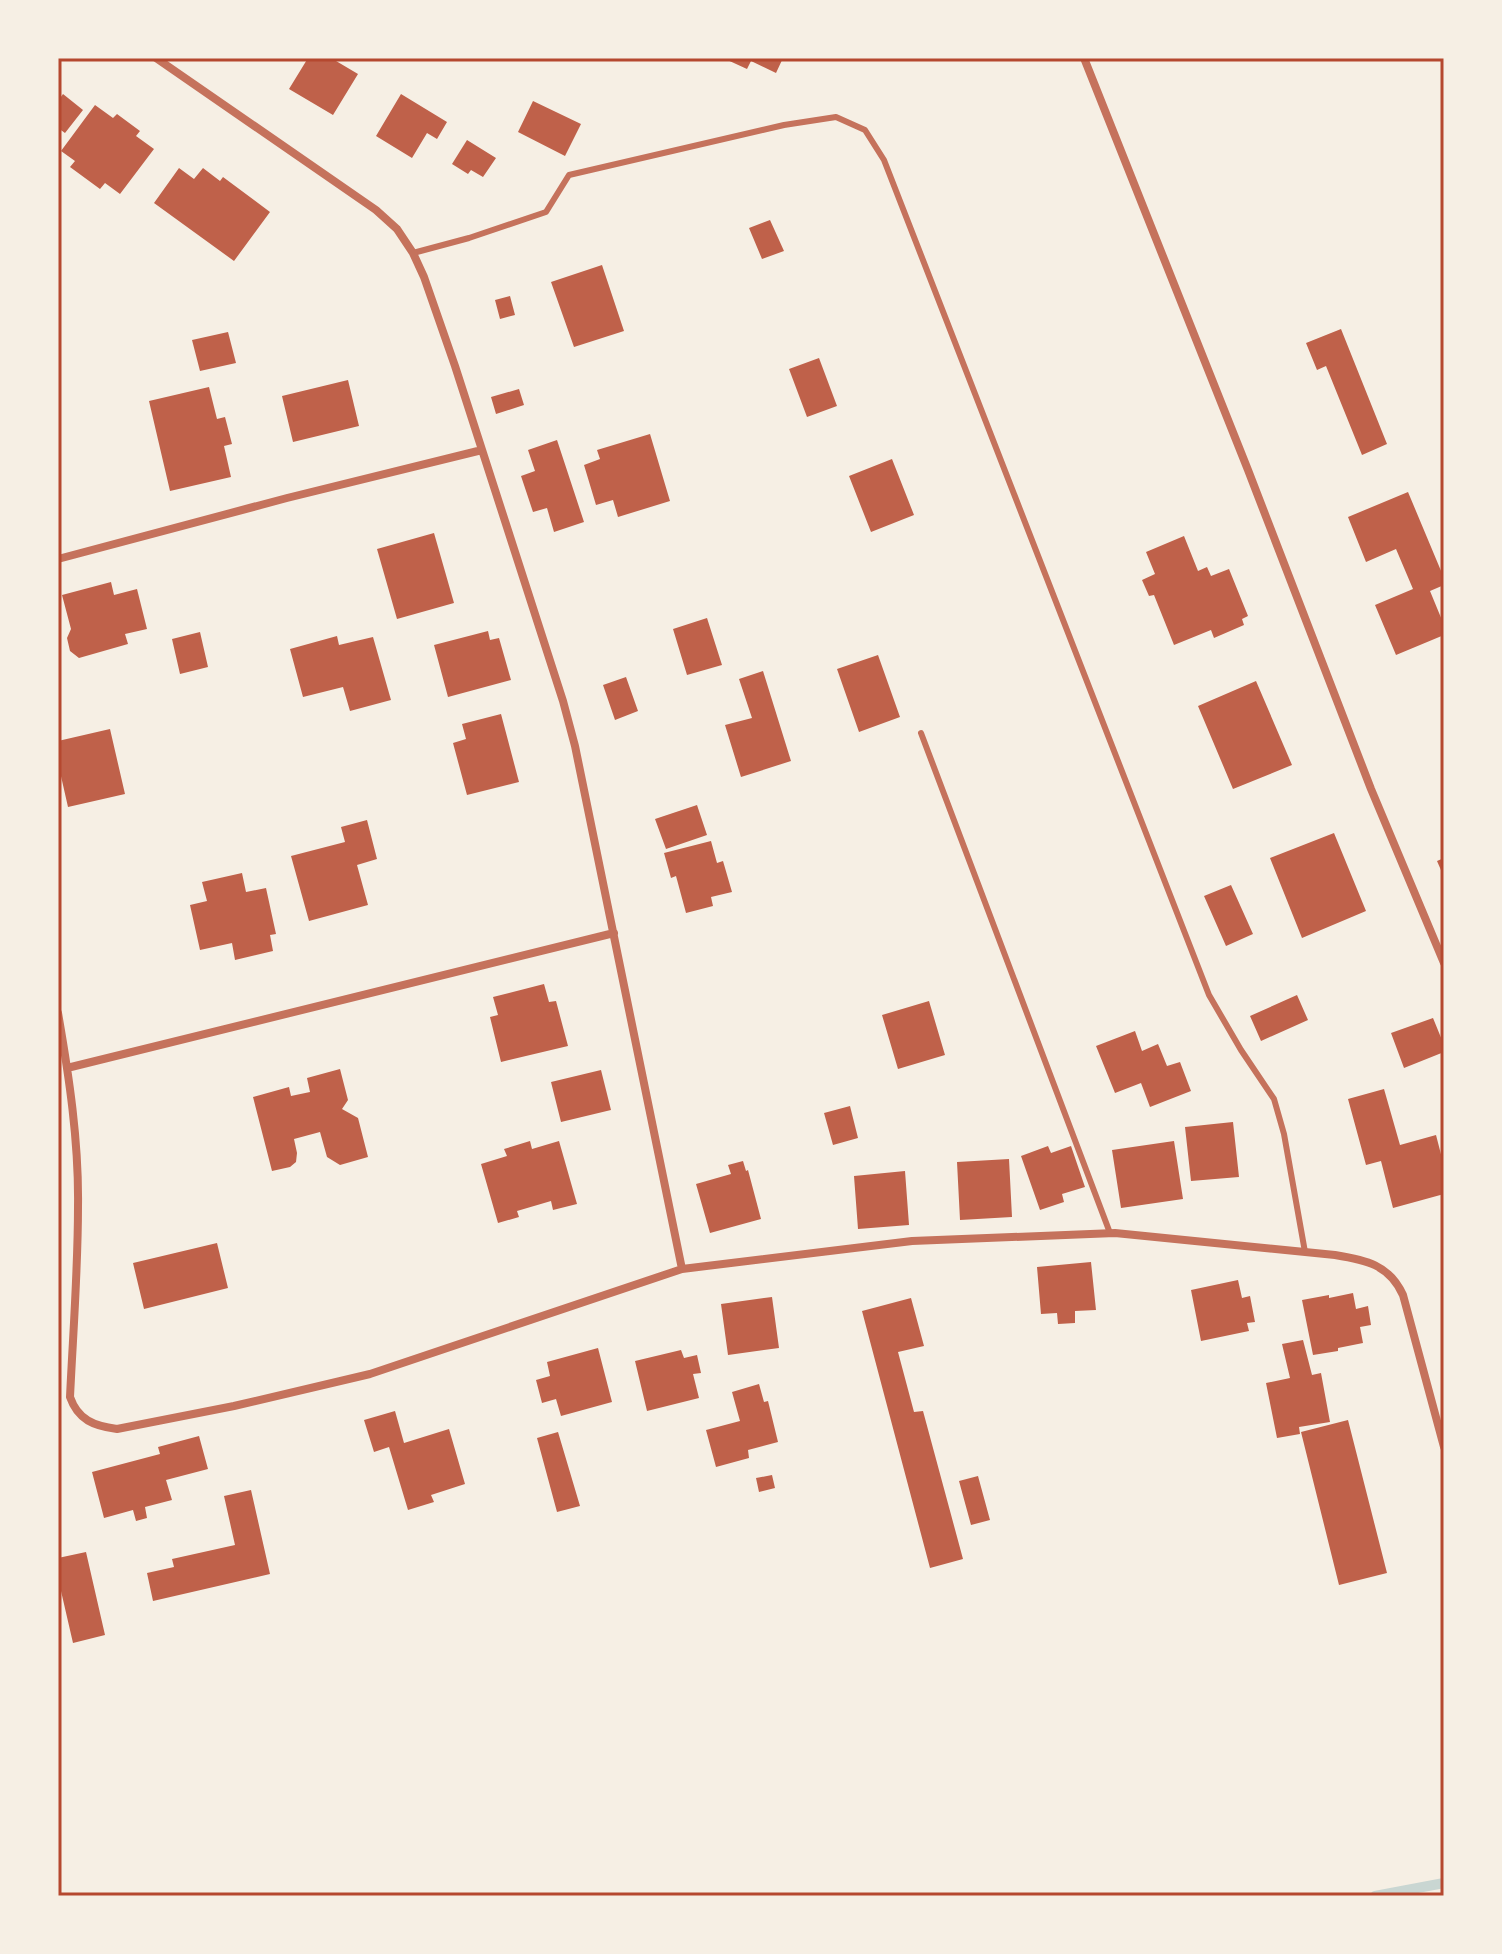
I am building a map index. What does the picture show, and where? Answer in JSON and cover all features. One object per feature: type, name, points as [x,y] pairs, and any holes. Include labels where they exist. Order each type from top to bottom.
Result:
[{"type":"street","points":[[156,58],[376,210],[397,229],[424,277],[575,746],[682,1269]]},
{"type":"street","points":[[1084,58],[1371,789],[1444,963]]},
{"type":"street","points":[[58,559],[482,450]]},
{"type":"street","points":[[67,1068],[614,933]]},
{"type":"street","points":[[58,1013],[67,1068],[78,1207],[70,1397],[74,1408],[99,1427],[117,1429],[370,1374],[682,1269],[912,1241],[1110,1233],[1354,1258],[1384,1269],[1403,1295],[1444,1447]]},
{"type":"lane","points":[[413,253],[546,212],[569,175],[784,125],[836,117],[865,130],[884,160],[1209,995],[1274,1099],[1284,1134],[1305,1252]]},
{"type":"lane","points":[[921,733],[1110,1233]]},
{"type":"building","points":[[308,58],[331,58],[358,74],[333,115],[289,89]]},
{"type":"building","points":[[723,58],[783,58],[776,73],[751,61],[747,69]]},
{"type":"building","points":[[63,94],[83,110],[65,133],[58,128],[58,101]]},
{"type":"building","points":[[401,94],[447,122],[437,139],[427,133],[412,158],[376,136]]},
{"type":"building","points":[[533,101],[581,124],[565,156],[518,132]]},
{"type":"building","points":[[95,105],[113,118],[117,114],[140,131],[136,136],[154,149],[120,194],[105,183],[100,189],[70,167],[75,161],[61,151]]},
{"type":"building","points":[[467,140],[496,158],[483,177],[471,170],[468,174],[452,164]]},
{"type":"building","points":[[179,168],[194,179],[203,168],[220,181],[223,177],[270,212],[234,261],[154,203]]},
{"type":"building","points":[[770,220],[784,251],[762,259],[749,228]]},
{"type":"building","points":[[602,265],[624,331],[574,347],[551,282]]},
{"type":"building","points":[[510,296],[515,315],[500,319],[495,300]]},
{"type":"building","points":[[1341,329],[1387,444],[1362,455],[1326,366],[1317,370],[1306,343]]},
{"type":"building","points":[[228,332],[236,363],[200,371],[192,340]]},
{"type":"building","points":[[819,358],[837,406],[807,417],[789,369]]},
{"type":"building","points":[[348,380],[359,426],[293,442],[282,396]]},
{"type":"building","points":[[209,387],[217,419],[225,417],[232,444],[224,446],[231,477],[170,491],[149,401]]},
{"type":"building","points":[[519,389],[524,405],[496,414],[491,397]]},
{"type":"building","points":[[650,434],[670,501],[618,517],[613,500],[596,505],[584,465],[600,459],[597,450]]},
{"type":"building","points":[[557,440],[584,522],[554,532],[547,508],[533,512],[521,476],[535,471],[528,450]]},
{"type":"building","points":[[892,459],[914,515],[871,532],[849,476]]},
{"type":"building","points":[[1408,492],[1444,578],[1444,585],[1430,591],[1444,625],[1444,635],[1396,655],[1375,605],[1413,589],[1396,549],[1366,562],[1348,517]]},
{"type":"building","points":[[434,533],[454,603],[397,619],[377,549]]},
{"type":"building","points":[[1184,536],[1198,571],[1207,567],[1211,576],[1229,569],[1248,616],[1242,619],[1244,625],[1214,638],[1211,630],[1174,645],[1154,595],[1149,596],[1142,580],[1155,574],[1146,552]]},
{"type":"building","points":[[111,582],[114,595],[137,589],[147,629],[125,634],[128,644],[79,658],[70,651],[67,638],[71,629],[62,595]]},
{"type":"building","points":[[707,618],[722,665],[687,675],[673,629]]},
{"type":"building","points":[[488,631],[490,640],[499,638],[511,680],[448,697],[434,645]]},
{"type":"building","points":[[200,632],[208,667],[180,674],[172,639]]},
{"type":"building","points":[[337,636],[339,645],[373,637],[391,700],[350,711],[343,687],[303,697],[290,649]]},
{"type":"building","points":[[878,655],[900,717],[859,732],[837,669]]},
{"type":"building","points":[[763,671],[791,761],[741,777],[725,725],[752,718],[739,679]]},
{"type":"building","points":[[626,677],[638,711],[615,720],[603,685]]},
{"type":"building","points":[[1256,681],[1292,765],[1233,789],[1198,706]]},
{"type":"building","points":[[501,714],[519,782],[467,795],[453,743],[466,739],[462,724]]},
{"type":"building","points":[[110,729],[125,794],[68,807],[58,763],[58,741]]},
{"type":"building","points":[[697,805],[707,835],[666,849],[655,819]]},
{"type":"building","points":[[367,820],[377,859],[357,865],[368,905],[309,921],[291,856],[345,842],[341,827]]},
{"type":"building","points":[[1334,833],[1366,911],[1302,938],[1270,858]]},
{"type":"building","points":[[711,841],[717,863],[723,861],[732,892],[711,897],[713,906],[686,913],[676,876],[671,878],[664,853]]},
{"type":"building","points":[[1444,858],[1444,877],[1437,861]]},
{"type":"building","points":[[242,873],[246,892],[266,888],[276,934],[270,935],[273,951],[235,960],[232,943],[200,950],[190,905],[207,901],[202,882]]},
{"type":"building","points":[[1231,885],[1253,934],[1226,946],[1204,896]]},
{"type":"building","points":[[544,984],[549,1002],[556,1001],[568,1046],[501,1062],[490,1017],[498,1015],[493,997]]},
{"type":"building","points":[[1297,995],[1308,1020],[1261,1041],[1250,1016]]},
{"type":"building","points":[[929,1001],[945,1055],[898,1069],[882,1015]]},
{"type":"building","points":[[1433,1018],[1444,1052],[1404,1068],[1391,1033]]},
{"type":"building","points":[[1135,1031],[1142,1051],[1158,1044],[1167,1066],[1180,1062],[1191,1091],[1150,1107],[1141,1083],[1115,1093],[1096,1046]]},
{"type":"building","points":[[340,1069],[348,1100],[342,1109],[358,1118],[368,1157],[340,1165],[327,1157],[320,1132],[294,1139],[296,1162],[290,1167],[272,1171],[253,1097],[289,1087],[291,1096],[310,1092],[307,1078]]},
{"type":"building","points":[[601,1070],[611,1110],[561,1122],[551,1082]]},
{"type":"building","points":[[1384,1089],[1400,1145],[1436,1135],[1444,1166],[1444,1194],[1393,1208],[1381,1161],[1366,1165],[1348,1099]]},
{"type":"building","points":[[850,1106],[858,1138],[833,1145],[824,1113]]},
{"type":"building","points":[[1233,1122],[1239,1177],[1191,1181],[1185,1127]]},
{"type":"building","points":[[530,1141],[532,1149],[559,1141],[577,1204],[553,1210],[551,1201],[517,1211],[519,1217],[498,1223],[481,1164],[507,1156],[504,1149]]},
{"type":"building","points":[[1174,1141],[1183,1199],[1121,1208],[1112,1150]]},
{"type":"building","points":[[1048,1146],[1051,1153],[1071,1146],[1085,1187],[1062,1194],[1064,1202],[1040,1210],[1021,1156]]},
{"type":"building","points":[[1009,1159],[1012,1217],[960,1220],[957,1162]]},
{"type":"building","points":[[743,1161],[761,1219],[710,1233],[696,1184],[731,1174],[728,1165]]},
{"type":"building","points":[[905,1171],[909,1225],[858,1229],[854,1176]]},
{"type":"building","points":[[217,1243],[228,1288],[144,1309],[133,1263]]},
{"type":"building","points":[[1091,1262],[1096,1310],[1075,1311],[1075,1323],[1058,1324],[1057,1313],[1041,1314],[1037,1267]]},
{"type":"building","points":[[1238,1280],[1242,1298],[1250,1296],[1255,1322],[1247,1323],[1249,1331],[1201,1341],[1191,1290]]},
{"type":"building","points":[[1353,1293],[1356,1309],[1368,1306],[1371,1325],[1360,1327],[1363,1343],[1313,1355],[1302,1300]]},
{"type":"building","points":[[772,1297],[779,1348],[728,1355],[721,1304]]},
{"type":"building","points":[[911,1298],[924,1346],[898,1352],[914,1412],[923,1411],[963,1559],[930,1568],[862,1311]]},
{"type":"building","points":[[1303,1340],[1312,1375],[1321,1373],[1330,1422],[1299,1427],[1300,1434],[1277,1438],[1266,1383],[1290,1378],[1282,1344]]},
{"type":"building","points":[[598,1348],[612,1402],[561,1416],[556,1399],[542,1403],[536,1380],[550,1376],[547,1362]]},
{"type":"building","points":[[681,1350],[684,1358],[697,1355],[701,1373],[693,1374],[699,1398],[647,1411],[635,1361]]},
{"type":"building","points":[[759,1384],[764,1402],[768,1401],[778,1442],[748,1450],[749,1458],[716,1467],[706,1430],[740,1421],[732,1392]]},
{"type":"building","points":[[395,1411],[404,1443],[449,1429],[465,1484],[431,1495],[434,1502],[408,1510],[389,1447],[374,1452],[364,1420]]},
{"type":"building","points":[[1348,1420],[1387,1573],[1339,1585],[1301,1432]]},
{"type":"building","points":[[558,1432],[580,1506],[557,1512],[537,1438]]},
{"type":"building","points":[[199,1436],[208,1469],[166,1480],[172,1500],[145,1507],[147,1518],[136,1521],[133,1510],[104,1518],[92,1472],[160,1454],[158,1447]]},
{"type":"building","points":[[772,1475],[775,1488],[759,1492],[756,1478]]},
{"type":"building","points":[[978,1476],[990,1520],[971,1525],[959,1481]]},
{"type":"building","points":[[251,1490],[270,1574],[153,1601],[147,1573],[174,1567],[172,1559],[235,1545],[224,1496]]},
{"type":"building","points":[[86,1552],[105,1635],[73,1643],[58,1578],[58,1558]]},
{"type":"waterway","points":[[1375,1896],[1444,1883]]}]
